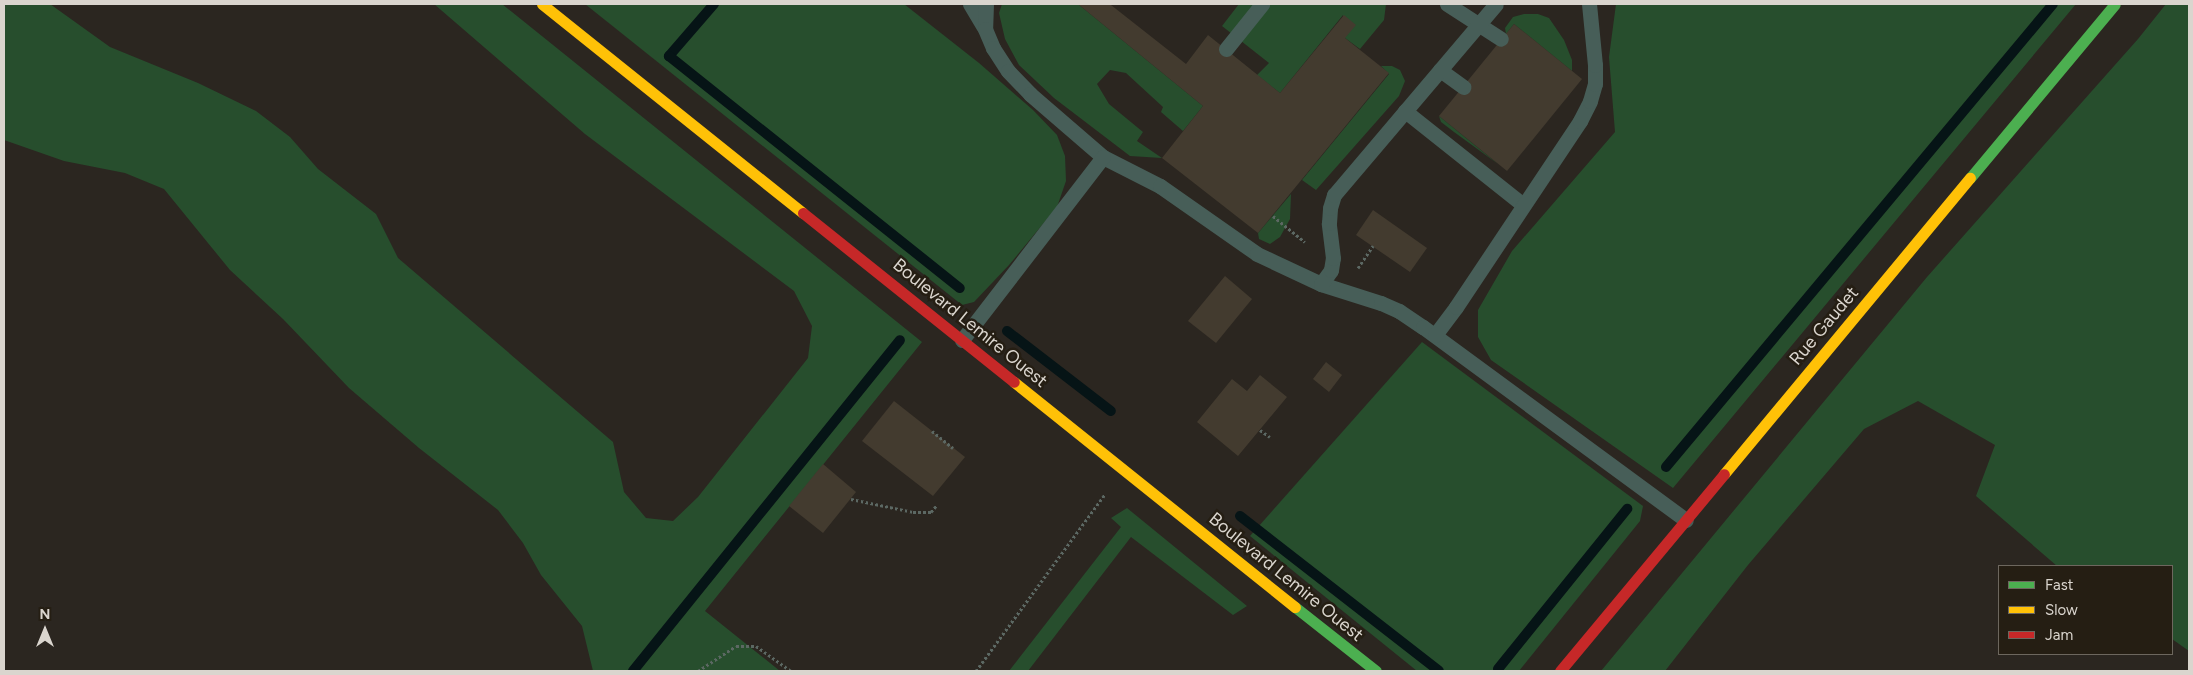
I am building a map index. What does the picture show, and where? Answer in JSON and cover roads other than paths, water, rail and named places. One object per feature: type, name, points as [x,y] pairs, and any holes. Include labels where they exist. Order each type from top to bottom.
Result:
[{"type":"main road","name":"Boulevard Lemire Ouest","points":[[542,4],[1376,671]]},
{"type":"main road","name":"Rue Gaudet","points":[[1560,671],[2115,4]]},
{"type":"lane","points":[[970,4],[985,29],[993,48],[1008,71],[1030,94],[1103,157],[1160,186],[1257,254],[1322,284],[1399,311],[1435,335],[1686,520]]},
{"type":"lane","points":[[985,29],[986,4]]},
{"type":"lane","points":[[1226,50],[1262,4]]},
{"type":"lane","points":[[1447,4],[1501,39]]},
{"type":"lane","points":[[1322,284],[1331,270],[1333,258],[1330,208],[1334,195],[1496,4]]},
{"type":"lane","points":[[1435,335],[1456,307],[1522,204],[1580,121],[1590,100],[1595,84],[1595,65],[1589,4]]},
{"type":"lane","points":[[1440,70],[1463,87]]},
{"type":"lane","points":[[1405,111],[1522,204]]},
{"type":"lane","points":[[962,340],[1103,157]]},
{"type":"waterway","points":[[714,4],[669,56],[960,288]]},
{"type":"waterway","points":[[1666,467],[2053,4]]},
{"type":"waterway","points":[[1007,331],[1111,411]]},
{"type":"waterway","points":[[633,671],[900,340]]},
{"type":"waterway","points":[[1498,669],[1627,509]]},
{"type":"waterway","points":[[1240,516],[1439,671]]}]
